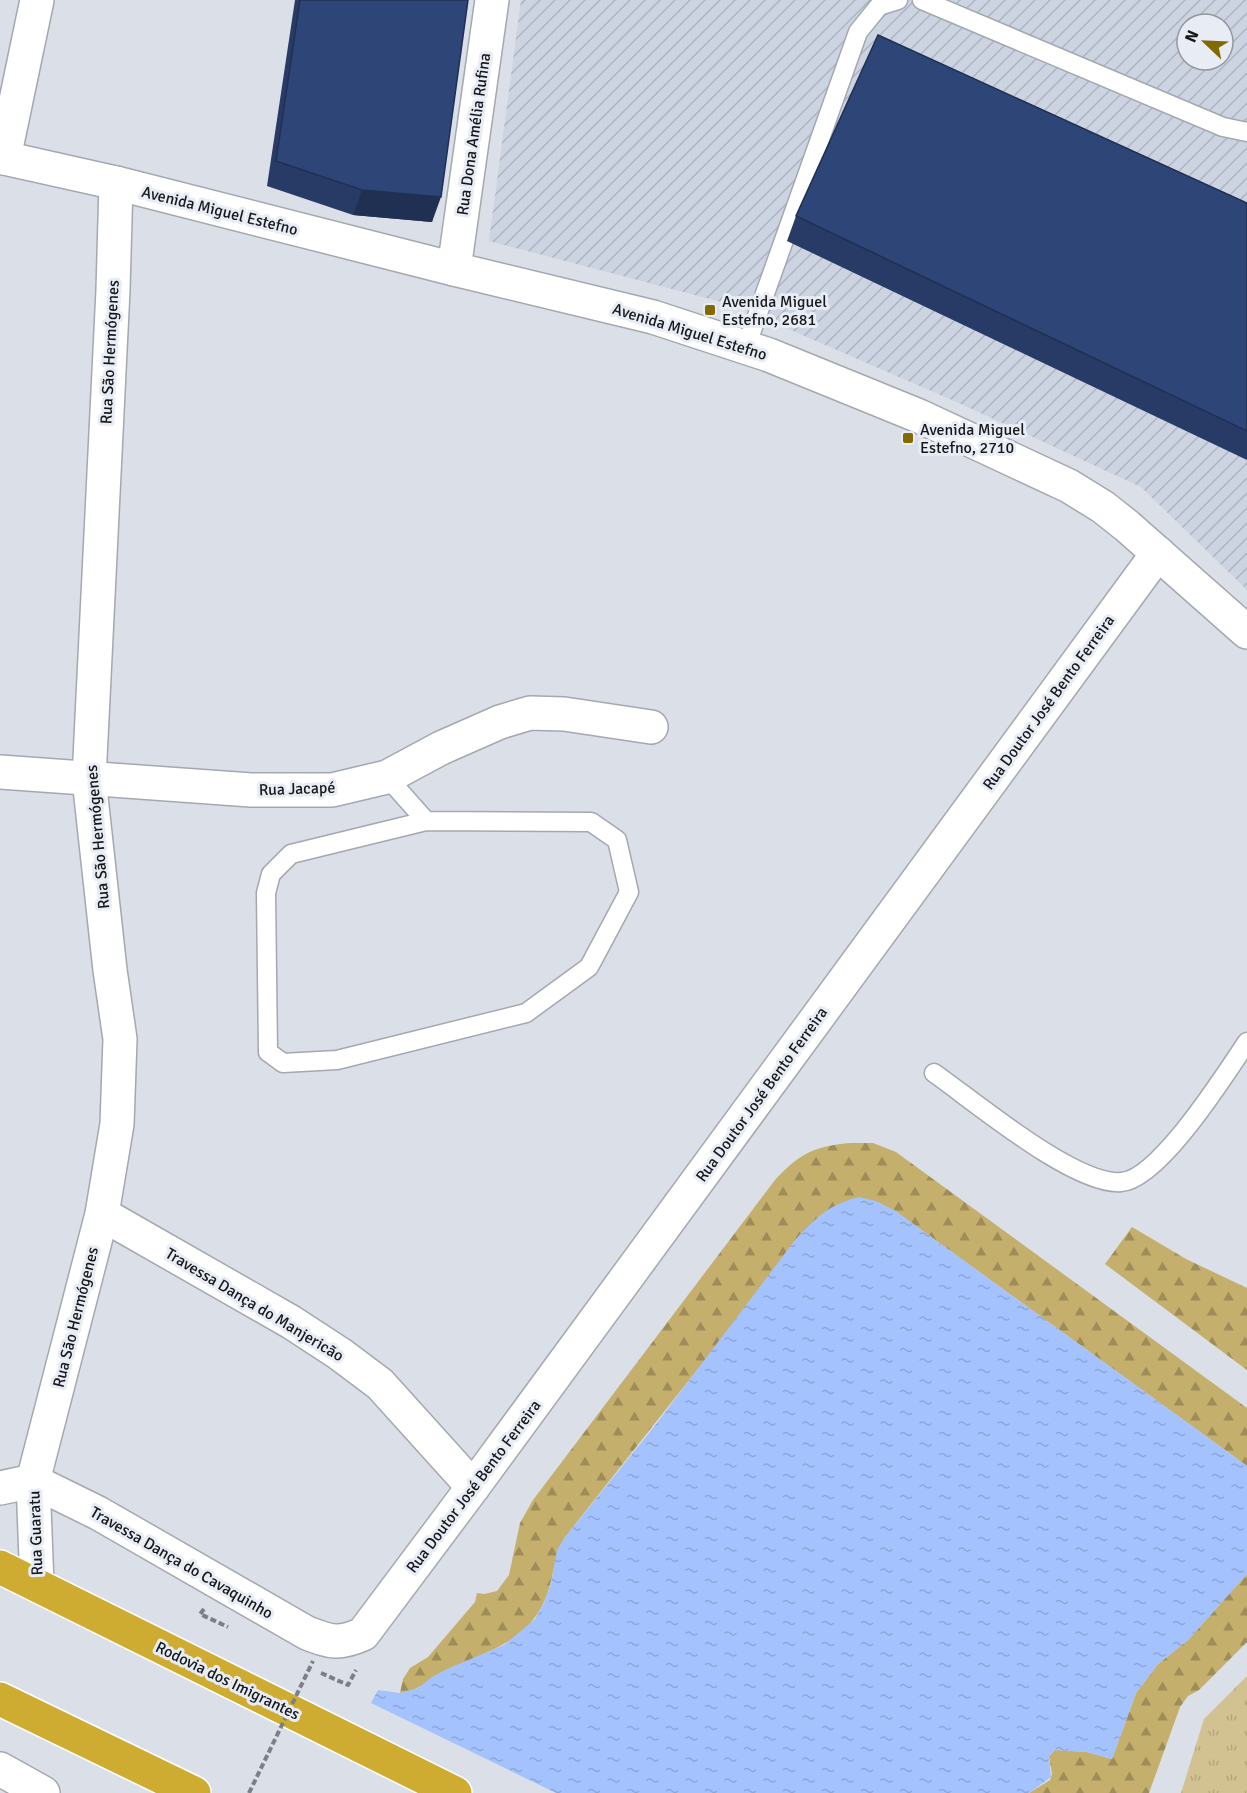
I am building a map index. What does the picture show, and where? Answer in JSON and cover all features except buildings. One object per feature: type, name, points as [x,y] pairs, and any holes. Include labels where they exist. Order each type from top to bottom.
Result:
[{"type":"highway","name":"Rodovia dos Imigrantes","points":[[0,1567],[455,1793]]},
{"type":"highway","points":[[0,1699],[194,1793]]},
{"type":"street","points":[[2,158],[37,0]]},
{"type":"street","name":"Rua Dona Amélia Rufina","points":[[454,269],[492,0]]},
{"type":"street","name":"Avenida Miguel Estefno","points":[[2,158],[116,183],[653,317],[746,347],[919,416],[1049,476],[1103,507],[1128,526],[1247,632]]},
{"type":"street","name":"Rua São Hermógenes","points":[[33,1481],[102,1214],[117,1124],[120,1039],[108,959],[88,779],[113,290],[116,183]]},
{"type":"street","name":"Rua Doutor José Bento Ferreira","points":[[360,1650],[473,1487],[1158,553]]},
{"type":"street","name":"Rua Jacapé","points":[[0,772],[251,790],[332,790],[387,777],[441,748],[500,722],[530,713],[564,714],[651,727]]},
{"type":"street","name":"Travessa Dança do Manjericão","points":[[102,1214],[291,1322],[340,1354],[380,1384],[473,1487]]},
{"type":"street","points":[[0,1488],[33,1481]]},
{"type":"street","name":"Rua Guaratu","points":[[33,1481],[37,1585]]},
{"type":"street","name":"Travessa Dança do Cavaquinho","points":[[33,1481],[98,1513],[307,1633],[327,1641],[345,1642],[360,1650]]},
{"type":"street","points":[[0,1769],[43,1793]]},
{"type":"lane","points":[[746,347],[858,32],[879,6],[897,0]]},
{"type":"lane","points":[[922,0],[1223,128],[1247,132]]},
{"type":"lane","points":[[387,777],[426,821],[591,822],[617,840],[629,892],[589,967],[526,1013],[337,1060],[283,1063],[268,1052],[266,893],[271,874],[291,854],[426,821]]},
{"type":"lane","points":[[934,1073],[1041,1150],[1075,1171],[1103,1181],[1123,1183],[1142,1174],[1163,1155],[1190,1122],[1247,1042]]},
{"type":"path","points":[[310,1668],[348,1685],[360,1650]]},
{"type":"path","points":[[249,1793],[313,1661]]},
{"type":"shaded area","points":[[521,0],[1247,0],[1247,590],[1141,487],[961,404],[733,305],[489,241]]},
{"type":"green space","points":[[873,1143],[896,1152],[1247,1408],[1247,1466],[894,1210],[796,1239],[720,1341],[565,1537],[558,1552],[544,1602],[526,1628],[501,1646],[444,1671],[415,1689],[400,1693],[403,1679],[410,1668],[428,1657],[475,1602],[477,1593],[497,1591],[509,1575],[520,1523],[533,1500],[775,1180],[792,1163],[809,1152],[827,1146]]},
{"type":"green space","points":[[1132,1227],[1186,1259],[1247,1288],[1247,1370],[1105,1264]]},
{"type":"green space","points":[[1247,1574],[1247,1642],[1199,1690],[1188,1696],[1180,1707],[1149,1793],[1029,1793],[1050,1780],[1052,1774],[1049,1756],[1055,1750],[1087,1752],[1112,1759],[1136,1693],[1158,1664],[1188,1640]]},
{"type":"green space","points":[[1247,1676],[1247,1793],[1181,1793],[1204,1719]]},
{"type":"water","points":[[859,1197],[876,1201],[894,1210],[1247,1466],[1247,1574],[1188,1640],[1158,1664],[1136,1693],[1112,1759],[1087,1752],[1055,1750],[1049,1756],[1051,1777],[1029,1793],[556,1793],[371,1703],[378,1690],[400,1693],[418,1688],[447,1669],[504,1645],[535,1619],[551,1583],[557,1550],[565,1537],[653,1428],[796,1239],[824,1212]]},
{"type":"place","name":"Avenida Miguel Estefno, 2681","points":[[710,310]]},
{"type":"place","name":"Avenida Miguel Estefno, 2710","points":[[908,438]]}]
